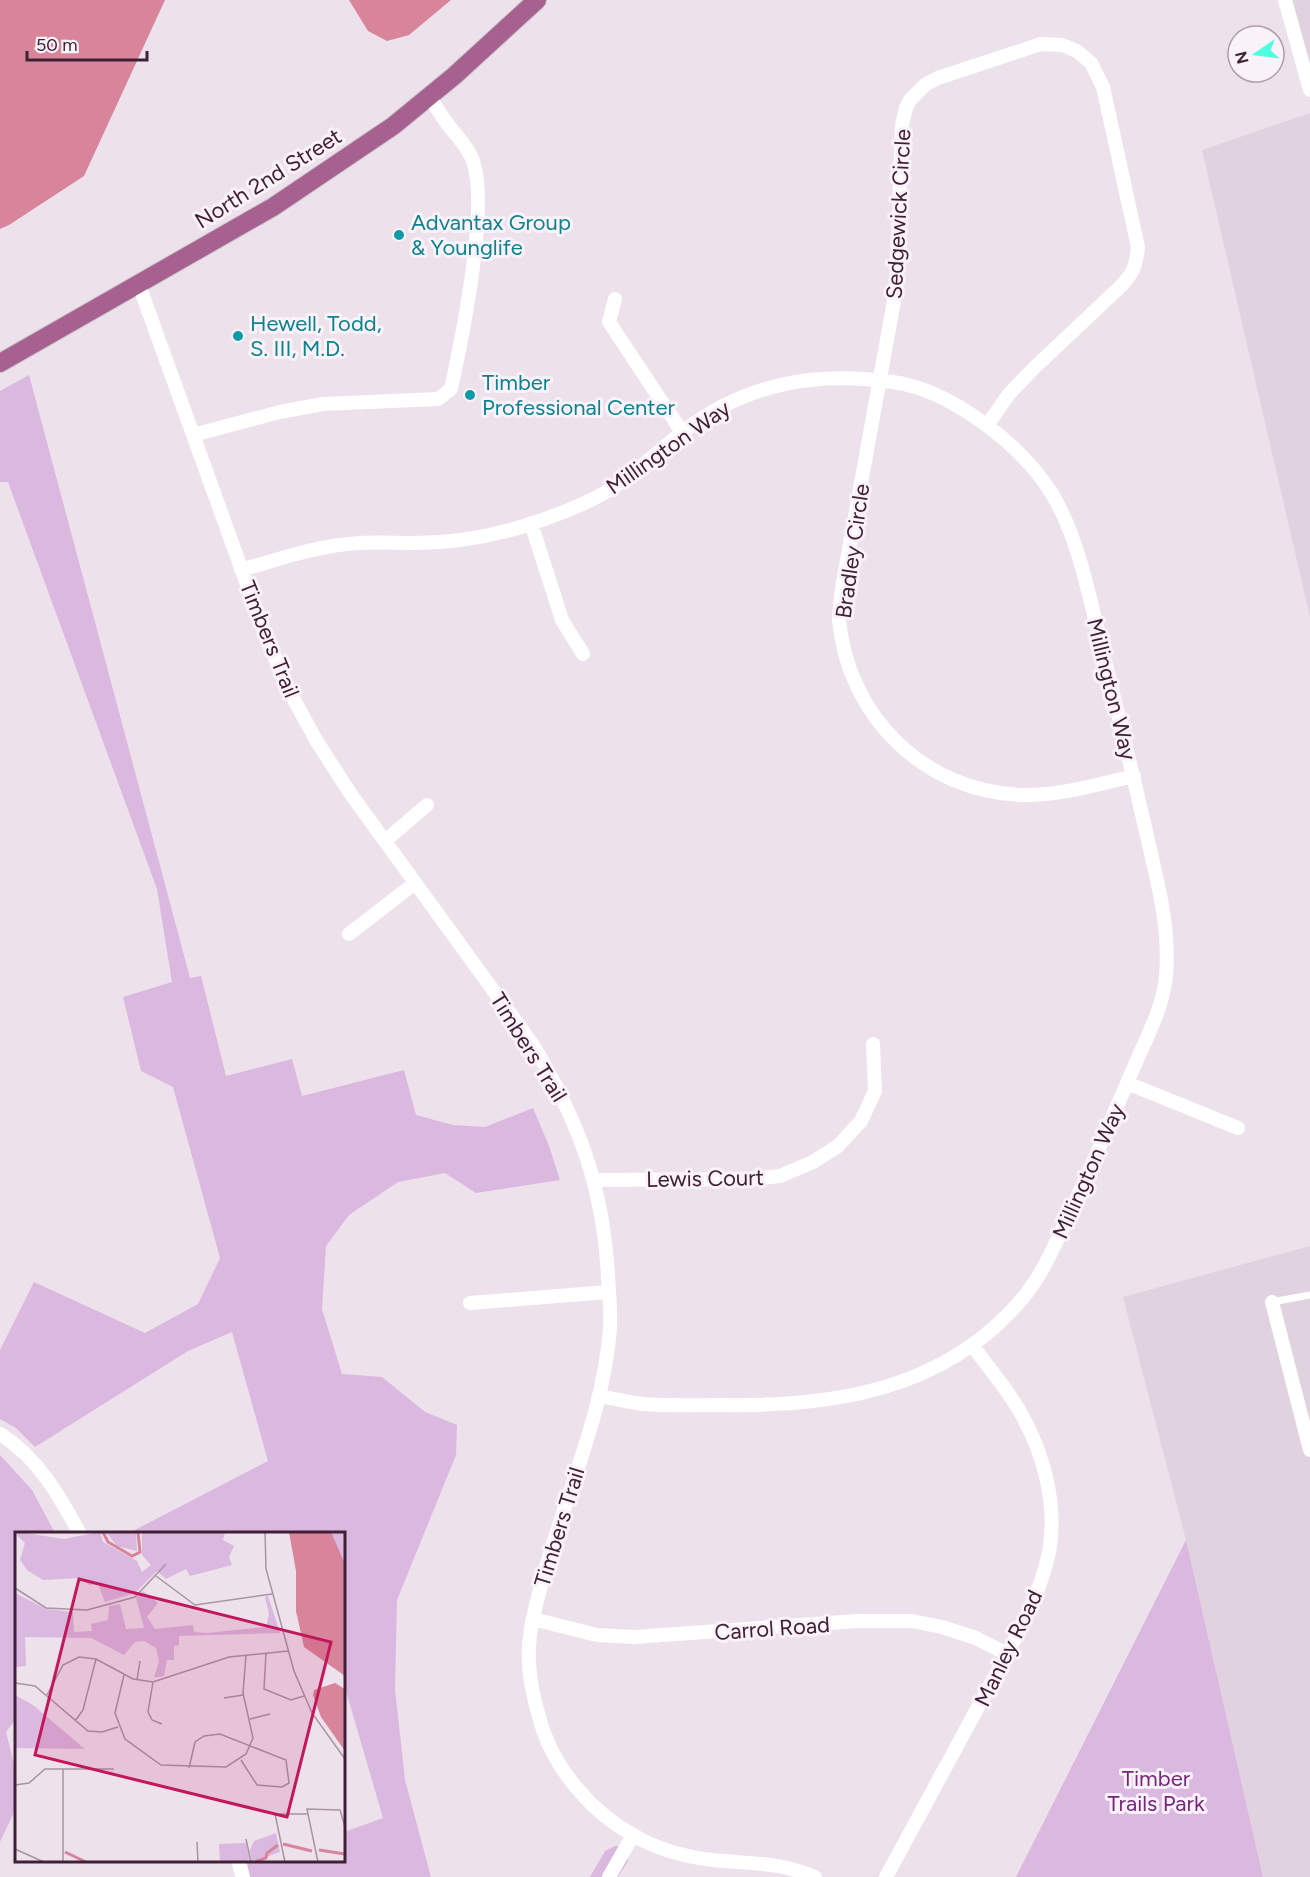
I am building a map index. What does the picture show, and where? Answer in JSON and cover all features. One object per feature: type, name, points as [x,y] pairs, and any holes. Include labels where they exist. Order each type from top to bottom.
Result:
[{"type":"main road","name":"North 2nd Street","points":[[0,363],[273,207],[393,126],[537,0]]},
{"type":"street","points":[[1285,0],[1309,90]]},
{"type":"street","name":"Sedgewick Circle","points":[[880,381],[896,290],[902,125],[910,100],[926,84],[938,78],[1041,44],[1070,48],[1091,63],[1101,80],[1108,101],[1138,247],[1136,264],[1132,274],[1121,286],[1009,394],[988,424]]},
{"type":"street","points":[[193,435],[280,412],[323,404],[438,399],[451,389],[470,280],[476,230],[477,178],[473,159],[429,96]]},
{"type":"street","name":"Timbers Trail","points":[[139,285],[241,570],[293,698],[338,775],[533,1045],[570,1113],[594,1180],[606,1243],[610,1326],[600,1396],[532,1619],[529,1663],[533,1696],[548,1742],[566,1774],[579,1790],[604,1816],[633,1835],[684,1855],[789,1868],[815,1877]]},
{"type":"street","points":[[615,299],[609,322],[682,432]]},
{"type":"street","name":"Millington Way","points":[[241,570],[333,546],[359,543],[450,542],[482,537],[531,523],[586,502],[610,489],[704,416],[731,402],[758,390],[788,382],[851,377],[900,382],[937,396],[988,424],[1034,468],[1064,515],[1081,568],[1134,776],[1164,913],[1166,979],[1157,1013],[1083,1185],[1041,1272],[1024,1297],[973,1346],[951,1360],[904,1382],[848,1396],[757,1405],[642,1404],[600,1396]]},
{"type":"street","name":"Bradley Circle","points":[[880,381],[842,588],[839,618],[844,652],[855,682],[882,728],[909,754],[941,775],[981,790],[1023,795],[1063,792],[1134,776]]},
{"type":"street","points":[[531,523],[562,620],[583,654]]},
{"type":"street","points":[[385,841],[427,805]]},
{"type":"street","points":[[349,934],[416,883]]},
{"type":"street","name":"Lewis Court","points":[[594,1180],[754,1179],[780,1176],[813,1162],[838,1146],[861,1122],[875,1090],[873,1044]]},
{"type":"street","points":[[1127,1083],[1238,1128]]},
{"type":"street","points":[[470,1303],[608,1292]]},
{"type":"street","points":[[1272,1302],[1310,1450]]},
{"type":"street","name":"Manley Road","points":[[886,1877],[1023,1624],[1041,1581],[1050,1546],[1051,1508],[1046,1474],[1037,1447],[1022,1415],[973,1346]]},
{"type":"street","points":[[0,1434],[28,1455],[46,1477],[79,1532]]},
{"type":"street","name":"Carrol Road","points":[[532,1619],[597,1635],[634,1637],[857,1621],[912,1621],[942,1627],[976,1638],[1007,1654]]},
{"type":"street","points":[[609,1877],[633,1835]]},
{"type":"street","points":[[239,1862],[243,1877]]},
{"type":"lane","points":[[1272,1302],[1310,1294]]},
{"type":"shaded area","points":[[0,0],[165,0],[84,176],[0,229]]},
{"type":"shaded area","points":[[349,0],[451,0],[409,35],[387,41],[368,31]]},
{"type":"shaded area","points":[[1289,0],[1310,0],[1310,76]]},
{"type":"shaded area","points":[[1310,113],[1310,617],[1202,150]]},
{"type":"shaded area","points":[[1310,1246],[1310,1877],[1263,1877],[1186,1540],[1123,1297]]},
{"type":"green space","points":[[29,375],[190,978],[201,976],[226,1076],[292,1059],[302,1096],[404,1070],[416,1115],[453,1125],[485,1127],[533,1108],[560,1180],[476,1193],[445,1173],[398,1182],[349,1215],[326,1246],[322,1309],[342,1374],[382,1377],[425,1412],[457,1425],[456,1455],[397,1600],[395,1689],[405,1780],[431,1877],[250,1877],[247,1863],[251,1862],[345,1862],[345,1832],[383,1818],[345,1692],[345,1532],[131,1532],[268,1461],[232,1332],[188,1351],[35,1447],[16,1428],[0,1419],[0,1350],[34,1282],[145,1333],[198,1304],[220,1258],[173,1087],[141,1071],[123,997],[172,982],[157,889],[8,482],[0,482],[0,391]]},
{"type":"green space","points":[[0,1455],[32,1490],[54,1532],[15,1532],[15,1720],[6,1732],[15,1768],[15,1810],[0,1842]]},
{"type":"green space","name":"Timber Trails Park","points":[[1186,1540],[1263,1877],[1016,1877]]},
{"type":"green space","points":[[620,1846],[627,1851],[628,1861],[618,1877],[590,1877],[605,1851]]},
{"type":"place","name":"Advantax Group & Younglife","points":[[399,235]]},
{"type":"place","name":"Hewell, Todd, S. III, M.D.","points":[[238,336]]},
{"type":"place","name":"Timber Professional Center","points":[[470,395]]}]
